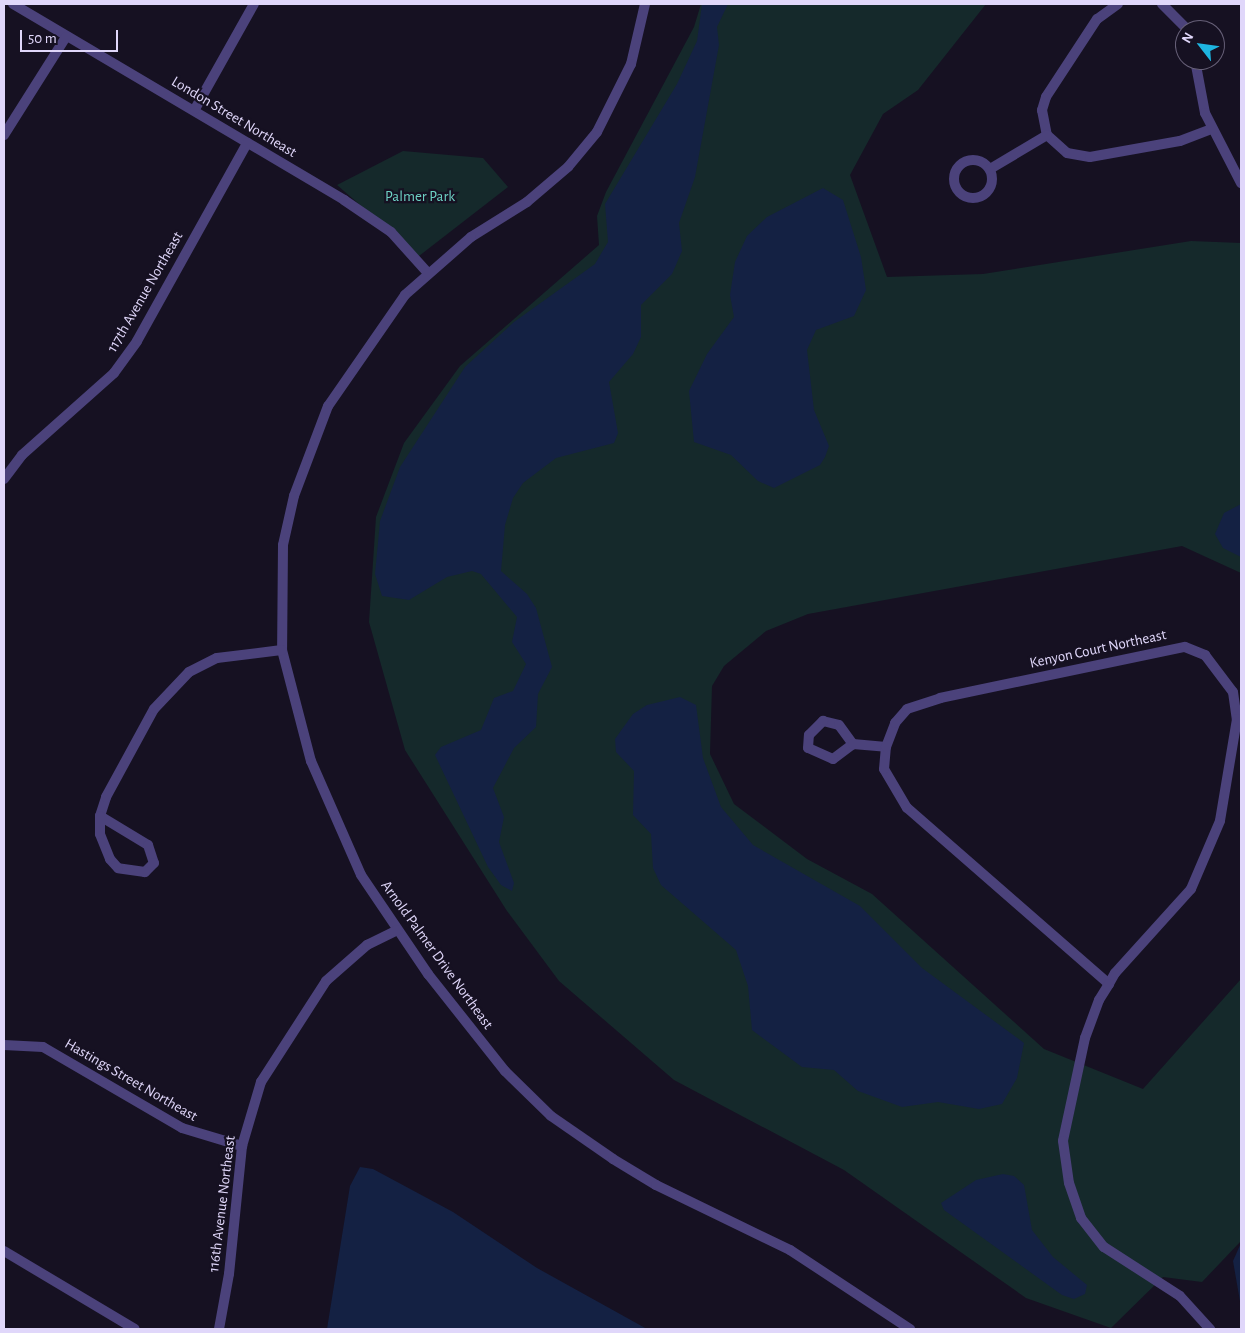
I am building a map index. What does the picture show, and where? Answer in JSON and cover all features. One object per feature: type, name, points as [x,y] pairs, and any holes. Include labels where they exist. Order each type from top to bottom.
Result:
[{"type":"street","points":[[195,109],[254,4]]},
{"type":"street","name":"Arnold Palmer Drive Northeast","points":[[645,4],[631,64],[597,132],[568,167],[527,202],[471,237],[427,272],[362,353],[328,406],[294,496],[284,545],[282,650],[311,761],[361,875],[398,930],[505,1071],[552,1116],[656,1185],[790,1250],[910,1329]]},
{"type":"street","points":[[1118,4],[1097,19],[1046,97],[1047,135],[1067,153],[1090,157],[1180,141],[1212,129]]},
{"type":"street","points":[[1162,4],[1181,20]]},
{"type":"street","points":[[1177,15],[1182,4]]},
{"type":"street","name":"London Street Northeast","points":[[19,5],[66,37],[195,109],[391,232],[427,272]]},
{"type":"street","points":[[4,135],[66,37]]},
{"type":"street","points":[[1197,70],[1212,129],[1241,183]]},
{"type":"street","points":[[990,170],[1047,135]]},
{"type":"street","name":"117th Avenue Northeast","points":[[4,479],[22,455],[120,365],[247,143]]},
{"type":"street","name":"Kenyon Court Northeast","points":[[1109,984],[907,808],[884,769],[886,747],[895,723],[907,709],[940,698],[1185,646],[1205,656],[1219,670],[1233,692],[1237,719],[1220,821],[1206,862],[1192,889],[1109,984],[1085,1038],[1063,1141],[1068,1182],[1081,1218],[1104,1247],[1180,1296],[1210,1329]]},
{"type":"street","points":[[100,816],[148,845],[154,863],[145,872],[118,868],[110,859],[100,834],[100,816],[106,796],[154,709],[189,672],[217,658],[282,650]]},
{"type":"street","points":[[853,744],[833,760],[824,759],[813,754],[807,741],[815,726],[831,721],[853,744],[886,747]]},
{"type":"street","name":"116th Avenue Northeast","points":[[219,1329],[230,1274],[242,1146],[261,1082],[316,994],[367,945],[398,930]]},
{"type":"street","name":"Hastings Street Northeast","points":[[4,1045],[43,1048],[182,1128],[242,1146]]},
{"type":"street","points":[[4,1251],[135,1329]]},
{"type":"green space","points":[[701,4],[986,4],[918,90],[883,114],[850,175],[887,277],[983,274],[1191,241],[1241,243],[1241,573],[1182,546],[808,614],[766,631],[724,666],[712,686],[710,754],[734,804],[807,859],[872,894],[1044,1049],[1143,1089],[1241,979],[1241,1241],[1202,1282],[1163,1277],[1111,1328],[1026,1298],[844,1170],[674,1080],[559,981],[507,911],[405,750],[369,622],[376,517],[404,443],[460,366],[599,245],[597,216],[606,192],[694,27]]},
{"type":"green space","name":"Palmer Park","points":[[403,151],[483,158],[508,187],[419,256],[337,185]]},
{"type":"water","points":[[702,4],[728,4],[717,27],[719,45],[695,177],[679,223],[682,251],[672,274],[641,305],[641,337],[633,354],[609,382],[618,433],[614,443],[556,458],[523,483],[513,498],[505,525],[501,571],[527,594],[536,608],[552,667],[538,694],[536,727],[514,748],[493,788],[504,817],[499,842],[514,883],[512,891],[501,885],[488,867],[435,755],[441,747],[481,730],[494,698],[513,691],[526,664],[512,642],[517,617],[481,574],[472,571],[447,577],[409,600],[382,596],[375,574],[380,521],[400,467],[465,367],[514,322],[595,264],[608,242],[605,204],[677,84],[697,41]]},
{"type":"water","points":[[823,188],[843,200],[861,257],[866,290],[854,316],[816,330],[807,350],[814,410],[829,446],[825,457],[820,465],[774,488],[758,481],[731,455],[694,442],[689,391],[707,354],[734,317],[730,295],[735,262],[747,236],[767,217]]},
{"type":"water","points":[[1241,504],[1241,557],[1223,548],[1215,534],[1224,513]]},
{"type":"water","points":[[680,697],[696,705],[703,758],[721,807],[753,845],[860,906],[922,968],[1024,1043],[1017,1078],[1002,1104],[979,1109],[938,1102],[902,1107],[858,1091],[834,1070],[802,1067],[752,1030],[748,986],[736,950],[661,885],[653,868],[651,834],[633,815],[634,771],[616,752],[615,739],[633,714],[647,705]]},
{"type":"water","points":[[360,1167],[373,1169],[453,1212],[537,1268],[647,1329],[327,1329],[350,1186]]},
{"type":"water","points":[[1003,1174],[1014,1176],[1024,1185],[1032,1230],[1053,1257],[1087,1285],[1085,1294],[1074,1299],[1062,1295],[944,1210],[941,1203],[976,1180]]},
{"type":"water","points":[[1241,1243],[1241,1307],[1233,1261]]}]
